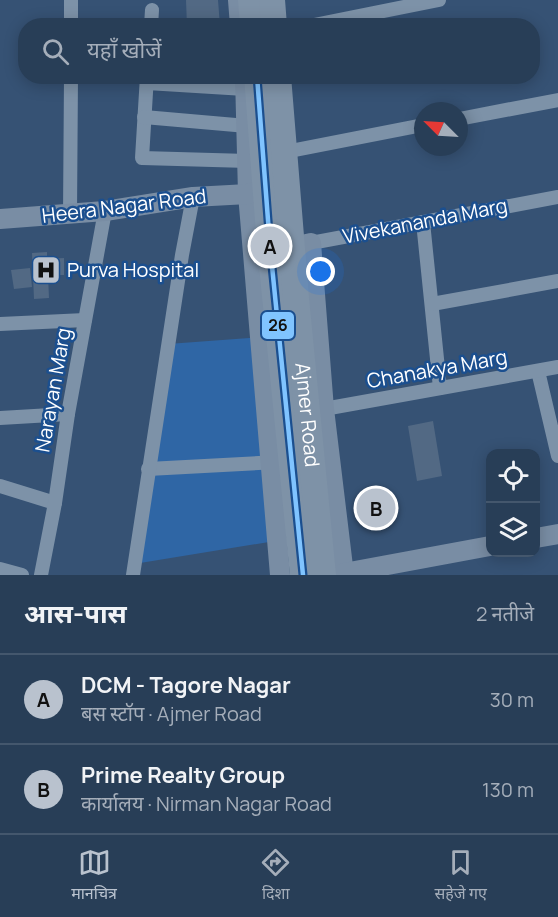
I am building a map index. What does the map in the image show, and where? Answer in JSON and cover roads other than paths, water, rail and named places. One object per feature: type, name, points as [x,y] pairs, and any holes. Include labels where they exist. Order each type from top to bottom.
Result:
[{"type":"highway","points":[[251,0],[252,18]]},
{"type":"highway","points":[[272,0],[273,18]]},
{"type":"highway","name":"Ajmer Road","points":[[250,84],[267,189],[280,462],[303,575]]},
{"type":"highway","name":"Ajmer Road","points":[[267,189],[285,152],[279,84]]},
{"type":"highway","name":"Ajmer Road","points":[[267,189],[302,245],[337,574]]},
{"type":"street","points":[[71,0],[71,18]]},
{"type":"street","points":[[238,0],[239,18]]},
{"type":"street","points":[[349,18],[440,0]]},
{"type":"street","points":[[152,10],[152,18]]},
{"type":"street","points":[[70,214],[71,84]]},
{"type":"street","points":[[147,84],[142,158],[248,161]]},
{"type":"street","points":[[249,84],[248,161],[267,189]]},
{"type":"street","points":[[468,116],[558,100]]},
{"type":"street","points":[[144,117],[247,126]]},
{"type":"street","points":[[285,152],[414,127]]},
{"type":"street","name":"Heera Nagar Road","points":[[0,219],[105,211],[193,197],[267,189]]},
{"type":"street","points":[[133,575],[148,469],[193,197]]},
{"type":"street","name":"Vivekananda Marg","points":[[302,245],[558,197]]},
{"type":"street","name":"Narayan Marg","points":[[41,575],[105,211]]},
{"type":"street","points":[[423,222],[440,388]]},
{"type":"street","points":[[302,245],[324,409],[337,574],[486,547]]},
{"type":"street","points":[[432,304],[558,281]]},
{"type":"street","points":[[0,324],[85,320]]},
{"type":"street","name":"Chanakya Marg","points":[[324,409],[558,367]]},
{"type":"street","points":[[538,371],[558,456]]},
{"type":"street","points":[[0,418],[68,414]]},
{"type":"street","points":[[148,469],[280,462],[280,575]]},
{"type":"street","points":[[0,486],[55,503]]},
{"type":"street","points":[[540,537],[558,534]]},
{"type":"street","points":[[0,569],[22,575]]},
{"type":"place","name":"DCM - Tagore Nagar","points":[[270,246]]},
{"type":"place","name":"Purva Hospital","points":[[46,270]]},
{"type":"place","name":"Prime Realty Group","points":[[376,508]]}]
